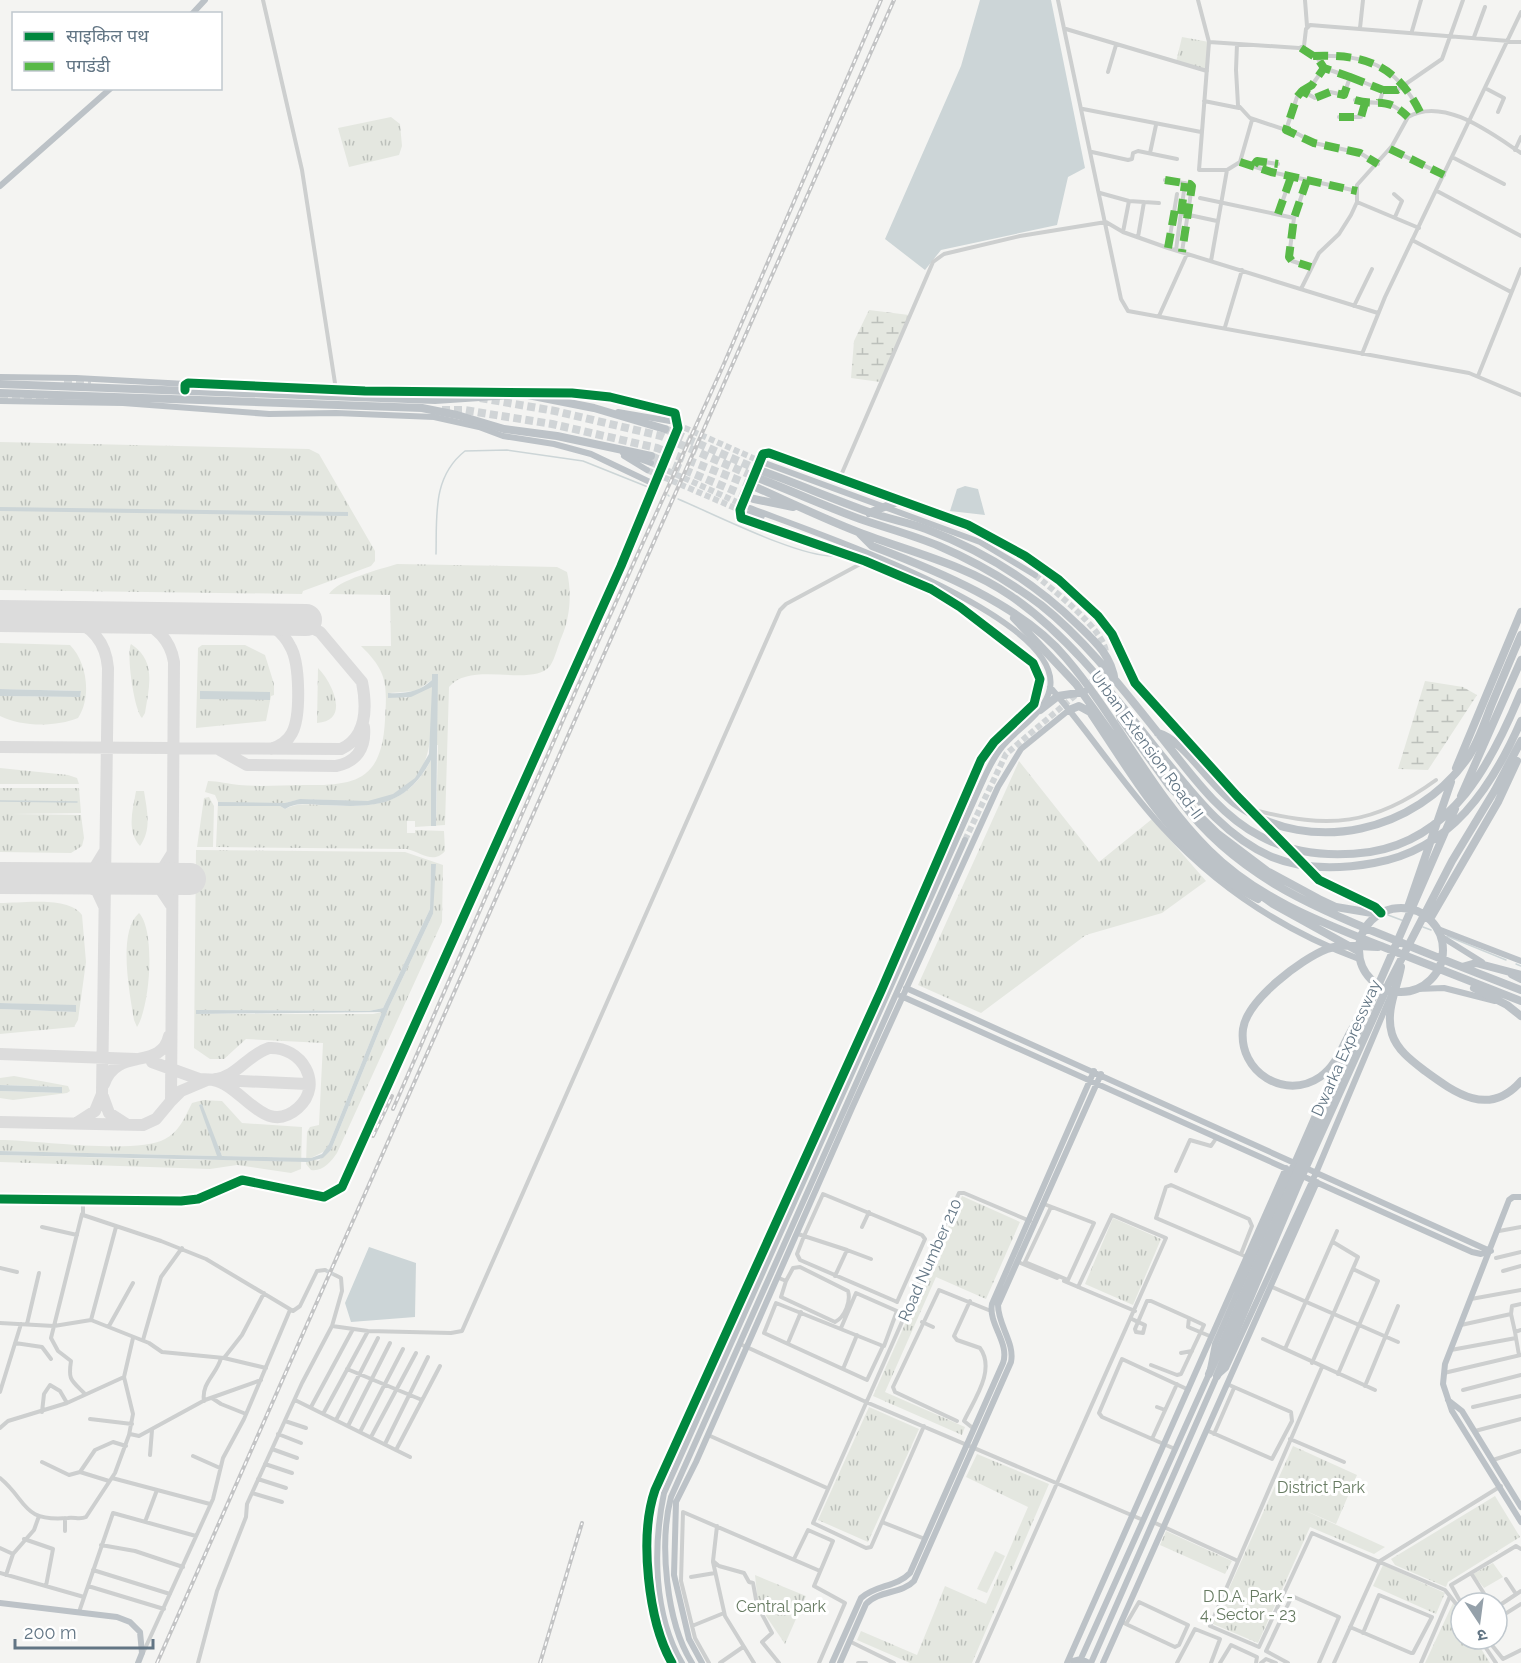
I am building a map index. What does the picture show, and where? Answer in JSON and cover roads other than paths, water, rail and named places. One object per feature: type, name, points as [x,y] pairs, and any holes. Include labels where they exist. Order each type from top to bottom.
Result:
[{"type":"highway","points":[[0,384],[185,387],[337,393],[435,400],[523,394],[667,425]]},
{"type":"highway","points":[[0,393],[412,408],[458,415],[504,429],[557,436],[651,459]]},
{"type":"highway","points":[[759,470],[818,490],[870,513],[924,528],[979,552],[1041,592],[1098,645],[1110,661],[1121,718],[1170,787],[1218,834],[1267,871],[1336,907],[1379,914],[1397,908],[1407,908],[1430,919],[1442,938],[1443,956],[1440,966],[1427,983],[1417,989],[1393,992],[1367,976],[1359,955],[1364,930],[1379,914]]},
{"type":"highway","points":[[759,470],[811,499],[856,518],[938,545],[993,574],[1071,647],[1206,808],[1234,834],[1273,857],[1318,867],[1360,866],[1402,857],[1421,848],[1453,825],[1472,806],[1503,760],[1521,721]]},
{"type":"highway","points":[[751,485],[859,533],[959,567],[1015,593],[1078,638],[1228,814],[1260,837],[1290,849],[1338,854],[1359,853],[1379,850],[1416,837],[1448,814],[1485,769],[1521,692]]},
{"type":"highway","points":[[811,499],[818,490]]},
{"type":"highway","points":[[754,500],[807,509]]},
{"type":"highway","points":[[856,518],[897,502]]},
{"type":"highway","name":"Urban Extension Road-II","points":[[859,533],[872,546],[982,596],[1046,638],[1065,656],[1095,704],[1209,850],[1260,890],[1326,924],[1521,1001]]},
{"type":"highway","points":[[1407,908],[1448,790],[1521,612]]},
{"type":"highway","points":[[1157,732],[1171,737],[1220,792],[1251,814],[1302,830],[1343,832],[1366,828],[1406,814],[1425,803],[1460,767],[1478,740],[1521,634]]},
{"type":"highway","name":"Dwarka Expressway","points":[[1213,1375],[1365,1011],[1521,660]]},
{"type":"highway","points":[[1040,710],[1058,696],[1082,692],[1095,704],[1121,718]]},
{"type":"highway","points":[[1068,710],[1095,704]]},
{"type":"highway","points":[[1095,704],[1117,752],[1166,820],[1200,857],[1245,893],[1272,907],[1316,924],[1326,924]]},
{"type":"highway","points":[[1095,704],[1150,790],[1184,832],[1210,859],[1248,888],[1359,955]]},
{"type":"highway","name":"Dwarka Expressway","points":[[1240,1311],[1402,960],[1452,861],[1496,790],[1521,741]]},
{"type":"highway","points":[[1430,919],[1498,802],[1521,752]]},
{"type":"highway","name":"Urban Extension Road-II","points":[[1170,787],[1190,814],[1232,857],[1266,881],[1304,903],[1521,990]]},
{"type":"highway","points":[[1365,1011],[1352,1026],[1334,1063],[1327,1072],[1311,1082],[1291,1086],[1271,1081],[1260,1075],[1246,1053],[1243,1028],[1249,1012],[1260,998],[1293,971],[1328,949],[1353,946],[1385,948]]},
{"type":"highway","points":[[1402,960],[1392,1000],[1390,1026],[1398,1047],[1455,1093],[1475,1100],[1497,1098],[1508,1093],[1521,1081]]},
{"type":"highway","points":[[1462,968],[1476,963],[1521,975]]},
{"type":"highway","points":[[1459,977],[1467,985],[1507,1005],[1521,1016]]},
{"type":"street","points":[[194,12],[205,0]]},
{"type":"street","points":[[263,0],[302,170],[337,393]]},
{"type":"street","points":[[1058,0],[1126,309],[1134,314],[1225,327],[1478,376],[1521,394]]},
{"type":"street","points":[[1198,0],[1209,42],[1199,170],[1227,170],[1240,162],[1252,120]]},
{"type":"street","points":[[1301,48],[1305,42],[1307,26],[1305,0]]},
{"type":"street","points":[[1360,27],[1363,0]]},
{"type":"street","points":[[1412,32],[1421,0]]},
{"type":"street","points":[[1209,42],[1301,48],[1314,56],[1324,68],[1383,90],[1394,91],[1442,59],[1462,0]]},
{"type":"street","points":[[1474,37],[1485,7]]},
{"type":"street","points":[[1362,354],[1378,313],[1521,12]]},
{"type":"street","points":[[1307,26],[1360,27],[1521,42]]},
{"type":"street","points":[[1065,29],[1207,71]]},
{"type":"street","points":[[1237,44],[1236,70],[1240,109]]},
{"type":"street","points":[[1108,72],[1116,45]]},
{"type":"street","points":[[1314,56],[1351,56],[1369,60],[1405,85],[1420,111]]},
{"type":"street","points":[[1286,130],[1297,97],[1312,85],[1324,68]]},
{"type":"street","points":[[1302,91],[1315,98],[1330,92],[1344,95],[1350,77]]},
{"type":"street","points":[[1485,88],[1504,98],[1497,112]]},
{"type":"street","points":[[0,186],[109,90]]},
{"type":"street","points":[[1380,101],[1383,90]]},
{"type":"street","points":[[1355,100],[1365,103],[1380,101],[1398,108],[1408,117]]},
{"type":"street","points":[[1204,101],[1240,109],[1252,120],[1286,130],[1314,143],[1360,153],[1378,164]]},
{"type":"street","points":[[1339,117],[1361,117],[1365,103]]},
{"type":"street","points":[[1083,110],[1201,132]]},
{"type":"street","points":[[1301,289],[1319,253],[1342,231],[1357,202],[1359,183],[1390,149],[1408,117],[1420,111],[1450,114],[1469,122],[1521,153]]},
{"type":"street","points":[[1150,153],[1156,125]]},
{"type":"street","points":[[1515,150],[1521,137]]},
{"type":"street","points":[[1390,149],[1444,175]]},
{"type":"street","points":[[1092,152],[1128,160],[1132,159],[1135,151],[1177,159]]},
{"type":"street","points":[[1452,157],[1504,184]]},
{"type":"street","points":[[1254,165],[1257,161],[1278,164]]},
{"type":"street","points":[[1240,162],[1291,177],[1330,183],[1357,191]]},
{"type":"street","points":[[1211,261],[1227,170]]},
{"type":"street","points":[[1278,214],[1291,177]]},
{"type":"street","points":[[1159,316],[1185,253],[1192,186],[1165,180]]},
{"type":"street","points":[[1307,180],[1294,218],[1290,260],[1311,267]]},
{"type":"street","points":[[1176,250],[1185,183]]},
{"type":"street","points":[[1437,191],[1521,236]]},
{"type":"street","points":[[1100,194],[1129,201],[1159,203]]},
{"type":"street","points":[[1168,248],[1177,194]]},
{"type":"street","points":[[1394,194],[1402,201],[1395,217]]},
{"type":"street","points":[[1200,198],[1294,218]]},
{"type":"street","points":[[1123,232],[1129,201]]},
{"type":"street","points":[[1138,237],[1144,202]]},
{"type":"street","points":[[1357,202],[1419,228]]},
{"type":"street","points":[[1175,212],[1217,221]]},
{"type":"street","points":[[838,480],[936,258],[1020,236],[1106,222],[1123,232],[1168,248],[1378,313]]},
{"type":"street","points":[[1412,240],[1511,292]]},
{"type":"street","points":[[1354,306],[1372,269]]},
{"type":"street","points":[[1478,376],[1521,269]]},
{"type":"street","points":[[1225,327],[1242,270]]},
{"type":"street","points":[[0,377],[76,378],[185,387]]},
{"type":"street","points":[[0,1199],[198,1199],[242,1180],[324,1197],[342,1187],[621,566],[677,434],[678,422],[675,413],[610,397],[572,393],[523,394]]},
{"type":"street","points":[[0,401],[123,403],[269,414],[346,413],[434,417],[503,436],[554,444],[591,454],[654,484]]},
{"type":"street","points":[[616,451],[646,470]]},
{"type":"street","points":[[672,1663],[663,1645],[648,1572],[649,1524],[655,1490],[987,751],[1034,704],[1040,686],[1038,671],[1025,655],[944,597],[865,561],[741,518],[741,510],[763,454],[769,453],[982,532],[1025,556],[1059,580],[1098,616],[1112,634],[1135,683],[1237,796],[1319,880],[1375,907],[1379,914]]},
{"type":"street","points":[[759,470],[883,507],[980,542],[1035,575]]},
{"type":"street","points":[[682,1663],[668,1631],[661,1600],[657,1525],[664,1493],[961,830],[1002,747],[1040,710],[1050,687],[1048,668],[1043,655],[993,614],[939,585],[857,550],[771,517],[749,511]]},
{"type":"street","points":[[854,557],[857,550]]},
{"type":"street","points":[[332,1326],[368,1331],[451,1333],[464,1328],[780,610],[786,604],[865,561]]},
{"type":"street","points":[[1050,687],[1162,827],[1212,876],[1268,915],[1312,939],[1359,955]]},
{"type":"street","points":[[702,1663],[689,1639],[674,1575],[671,1497],[897,994],[904,987],[1009,766],[1021,749],[1068,710]]},
{"type":"street","points":[[1253,810],[1308,820],[1364,818],[1401,804],[1436,780]]},
{"type":"street","points":[[956,820],[961,830]]},
{"type":"street","points":[[692,1663],[683,1645],[670,1599],[667,1574],[671,1512],[779,1278],[801,1235],[823,1194],[869,1212],[925,1239],[900,1299],[895,1301],[798,1259],[796,1254],[801,1235],[904,997],[904,987],[965,840]]},
{"type":"street","points":[[1438,929],[1521,961]]},
{"type":"street","points":[[1442,938],[1480,961],[1521,980]]},
{"type":"street","points":[[893,982],[1491,1251]]},
{"type":"street","points":[[1074,1661],[1133,1516],[1374,982]]},
{"type":"street","points":[[1417,989],[1444,988],[1521,1010]]},
{"type":"street","points":[[889,991],[1477,1254],[1491,1251]]},
{"type":"street","points":[[1103,1663],[1124,1623],[1162,1526],[1271,1287],[1315,1181],[1316,1173],[1393,992]]},
{"type":"street","points":[[840,1663],[861,1598],[906,1578],[1011,1362],[1012,1354],[998,1305],[1018,1262],[1094,1071]]},
{"type":"street","points":[[1048,1205],[1094,1222],[1068,1280],[1025,1262],[1048,1205],[1097,1084],[1101,1074]]},
{"type":"street","points":[[1176,1171],[1190,1140],[1211,1146],[1217,1137]]},
{"type":"street","points":[[1074,1661],[1090,1663],[1154,1522],[1213,1375],[1215,1344],[1288,1169]]},
{"type":"street","points":[[1074,1661],[1175,1449],[1213,1375],[1226,1368],[1263,1284],[1315,1181]]},
{"type":"street","points":[[1334,1190],[1338,1183]]},
{"type":"street","points":[[1240,1254],[1252,1226],[1249,1220],[1171,1185],[1166,1187],[1156,1218],[1248,1258]]},
{"type":"street","name":"Road Number 210","points":[[882,1522],[869,1548],[814,1525],[813,1519],[959,1193],[964,1193],[1033,1222]]},
{"type":"street","points":[[1521,1197],[1509,1200],[1443,1373],[1447,1400],[1498,1488],[1521,1522]]},
{"type":"street","points":[[83,1200],[82,1214],[52,1342],[71,1361],[70,1379],[84,1394]]},
{"type":"street","points":[[832,1663],[870,1600],[905,1587],[914,1581],[971,1445],[974,1429],[1006,1356],[991,1311],[1033,1222],[1048,1205]]},
{"type":"street","points":[[862,1227],[869,1212]]},
{"type":"street","points":[[82,1214],[182,1248],[290,1310],[297,1310],[300,1306],[317,1271],[325,1270]]},
{"type":"street","points":[[977,1663],[1166,1242],[1165,1237],[1112,1215],[1078,1287]]},
{"type":"street","points":[[42,1227],[77,1235]]},
{"type":"street","points":[[91,1320],[116,1227]]},
{"type":"street","points":[[1499,1231],[1521,1227]]},
{"type":"street","points":[[1285,1349],[1337,1231]]},
{"type":"street","points":[[801,1235],[871,1260]]},
{"type":"street","points":[[1312,1363],[1357,1255],[1333,1242]]},
{"type":"street","points":[[143,1340],[161,1277],[182,1248]]},
{"type":"street","points":[[835,1276],[847,1250]]},
{"type":"street","points":[[1496,1258],[1521,1252]]},
{"type":"street","points":[[1018,1262],[1135,1311]]},
{"type":"street","points":[[1503,1271],[1521,1266]]},
{"type":"street","points":[[800,1267],[848,1291],[850,1298],[841,1319],[836,1322],[781,1297],[786,1281],[793,1268],[800,1267]]},
{"type":"street","points":[[0,1268],[17,1272]]},
{"type":"street","points":[[1338,1374],[1378,1281],[1353,1269]]},
{"type":"street","points":[[27,1324],[39,1273]]},
{"type":"street","points":[[198,1663],[216,1591],[246,1517],[252,1493],[278,1434],[332,1326],[343,1285],[341,1278],[335,1275]]},
{"type":"street","points":[[779,1278],[786,1281]]},
{"type":"street","points":[[110,1326],[133,1283]]},
{"type":"street","points":[[1263,1284],[1398,1342]]},
{"type":"street","points":[[957,1421],[893,1391],[922,1322],[939,1290],[991,1311]]},
{"type":"street","points":[[1471,1299],[1521,1290]]},
{"type":"street","points":[[204,1401],[204,1390],[222,1358],[242,1335],[264,1293]]},
{"type":"street","points":[[841,1328],[856,1293],[897,1311],[883,1346],[867,1380],[764,1333],[778,1302],[841,1328],[857,1335],[883,1346],[890,1349]]},
{"type":"street","points":[[1132,1319],[1138,1322],[1149,1300],[1204,1325],[1182,1374],[1177,1375],[1151,1365]]},
{"type":"street","points":[[970,1301],[954,1336],[957,1340],[980,1348],[983,1354],[985,1376],[964,1421],[974,1429]]},
{"type":"street","points":[[1443,1373],[1520,1355],[1511,1314],[1512,1306],[1521,1304]]},
{"type":"street","points":[[1365,1386],[1398,1306]]},
{"type":"street","points":[[138,1663],[183,1567],[210,1504],[224,1455],[246,1414],[290,1310]]},
{"type":"street","points":[[788,1343],[801,1312]]},
{"type":"street","points":[[1460,1326],[1511,1314]]},
{"type":"street","points":[[761,1316],[769,1318]]},
{"type":"street","points":[[1189,1318],[1188,1327],[1213,1337]]},
{"type":"street","points":[[0,1323],[54,1326],[91,1320],[143,1340],[162,1352],[222,1358],[266,1368]]},
{"type":"street","points":[[922,1322],[933,1327]]},
{"type":"street","points":[[0,1392],[21,1324]]},
{"type":"street","points":[[311,1407],[352,1329]]},
{"type":"street","points":[[1515,1332],[1521,1330]]},
{"type":"street","points":[[323,1414],[368,1331]]},
{"type":"street","points":[[843,1370],[857,1335]]},
{"type":"street","points":[[0,1478],[27,1511],[39,1516],[86,1517],[110,1479],[130,1434],[132,1409],[124,1377],[133,1338]]},
{"type":"street","points":[[336,1420],[378,1338]]},
{"type":"street","points":[[1451,1350],[1516,1338]]},
{"type":"street","points":[[1263,1339],[1375,1390]]},
{"type":"street","points":[[15,1342],[42,1347],[51,1359]]},
{"type":"street","points":[[348,1426],[390,1343]]},
{"type":"street","points":[[740,1344],[866,1402],[1143,1520]]},
{"type":"street","points":[[360,1432],[403,1349]]},
{"type":"street","points":[[1180,1353],[1192,1351]]},
{"type":"street","points":[[371,1437],[416,1353]]},
{"type":"street","points":[[385,1444],[428,1357]]},
{"type":"street","points":[[1175,1449],[1100,1415],[1120,1360],[1189,1390]]},
{"type":"street","points":[[396,1450],[440,1366]]},
{"type":"street","points":[[1322,1367],[1209,1624],[1257,1648],[1261,1646],[1310,1533],[1380,1561],[1449,1594]]},
{"type":"street","points":[[347,1370],[422,1400]]},
{"type":"street","points":[[1462,1390],[1521,1375]]},
{"type":"street","points":[[0,1428],[8,1421],[67,1403],[124,1377]]},
{"type":"street","points":[[130,1434],[138,1436],[204,1401],[261,1380]]},
{"type":"street","points":[[1152,1439],[1177,1384]]},
{"type":"street","points":[[1206,1430],[1272,1459],[1292,1421],[1291,1412],[1227,1384]]},
{"type":"street","points":[[42,1412],[44,1394],[50,1385],[60,1390],[67,1403]]},
{"type":"street","points":[[1214,1434],[1234,1388]]},
{"type":"street","points":[[1473,1407],[1521,1396]]},
{"type":"street","points":[[212,1398],[220,1404],[246,1414]]},
{"type":"street","points":[[1447,1400],[1462,1411],[1521,1507]]},
{"type":"street","points":[[293,1403],[311,1407],[410,1456]]},
{"type":"street","points":[[1157,1407],[1165,1410]]},
{"type":"street","points":[[0,1418],[8,1421]]},
{"type":"street","points":[[90,1419],[132,1425]]},
{"type":"street","points":[[1474,1431],[1521,1419]]},
{"type":"street","points":[[285,1421],[306,1428]]},
{"type":"street","points":[[924,1426],[882,1522],[925,1539]]},
{"type":"street","points":[[150,1455],[152,1430]]},
{"type":"street","points":[[278,1434],[301,1443]]},
{"type":"street","points":[[708,1435],[828,1488]]},
{"type":"street","points":[[1290,1439],[1344,1462]]},
{"type":"street","points":[[80,1472],[97,1449],[112,1442],[126,1446]]},
{"type":"street","points":[[272,1449],[297,1458]]},
{"type":"street","points":[[1493,1460],[1521,1451]]},
{"type":"street","points":[[193,1456],[220,1468]]},
{"type":"street","points":[[42,1462],[69,1475],[80,1472],[210,1504]]},
{"type":"street","points":[[265,1464],[292,1473]]},
{"type":"street","points":[[258,1479],[286,1488]]},
{"type":"street","points":[[1334,1663],[1380,1561],[1506,1482]]},
{"type":"street","points":[[145,1522],[157,1490]]},
{"type":"street","points":[[252,1493],[282,1502]]},
{"type":"street","points":[[671,1512],[686,1512],[820,1571]]},
{"type":"street","points":[[79,1612],[113,1513],[196,1536]]},
{"type":"street","points":[[682,1513],[681,1577],[695,1638],[709,1663]]},
{"type":"street","points":[[6,1575],[13,1554],[23,1539],[34,1530],[39,1516]]},
{"type":"street","points":[[65,1531],[66,1518]]},
{"type":"street","points":[[1154,1522],[1236,1560]]},
{"type":"street","points":[[649,1524],[657,1525]]},
{"type":"street","points":[[717,1526],[713,1561],[724,1613],[754,1663]]},
{"type":"street","points":[[794,1559],[806,1532],[811,1530],[833,1541],[815,1588],[843,1599],[845,1603],[819,1663]]},
{"type":"street","points":[[23,1539],[53,1550],[46,1586]]},
{"type":"street","points":[[101,1545],[134,1550],[183,1567]]},
{"type":"street","points":[[1454,1591],[1451,1585],[1516,1546],[1521,1549]]},
{"type":"street","points":[[0,1548],[13,1554]]},
{"type":"street","points":[[713,1561],[719,1566],[744,1573],[749,1582],[753,1582],[757,1605],[772,1633],[762,1642],[779,1663]]},
{"type":"street","points":[[93,1570],[170,1594]]},
{"type":"street","points":[[0,1573],[84,1597]]},
{"type":"street","points":[[1471,1573],[1482,1591]]},
{"type":"street","points":[[690,1577],[715,1574]]},
{"type":"street","points":[[1506,1579],[1519,1593]]},
{"type":"street","points":[[88,1586],[164,1609]]},
{"type":"street","points":[[1350,1627],[1363,1633],[1413,1653],[1432,1617],[1379,1595],[1363,1633]]},
{"type":"street","points":[[1288,1663],[1266,1651],[1292,1596],[1339,1617],[1319,1663]]},
{"type":"street","points":[[1420,1663],[1449,1599]]},
{"type":"street","points":[[1139,1602],[1188,1624],[1179,1645],[1175,1647],[1124,1623],[1139,1602]]},
{"type":"street","points":[[0,1604],[117,1617],[130,1622],[140,1632],[142,1653]]},
{"type":"street","points":[[692,1626],[724,1613]]},
{"type":"street","points":[[1177,1663],[1195,1629],[1220,1639],[1211,1663]]},
{"type":"street","points":[[846,1640],[894,1663]]},
{"type":"street","points":[[1220,1663],[1231,1645],[1257,1657],[1256,1663]]},
{"type":"street","points":[[720,1663],[743,1647]]},
{"type":"street","points":[[1497,1651],[1503,1659],[1521,1650]]},
{"type":"street","points":[[1261,1663],[1266,1659],[1276,1663]]},
{"type":"street","points":[[858,1663],[866,1663]]},
{"type":"waterway","points":[[436,554],[437,512],[442,485],[454,461],[465,451],[507,450],[583,461],[648,487]]},
{"type":"waterway","points":[[678,499],[779,543],[820,555],[835,556]]},
{"type":"waterway","points":[[1059,584],[1063,588]]},
{"type":"waterway","points":[[1106,631],[1122,662]]},
{"type":"waterway","points":[[1135,688],[1142,696]]},
{"type":"waterway","points":[[1185,744],[1214,776]]},
{"type":"waterway","points":[[0,801],[77,802]]},
{"type":"waterway","points":[[1270,832],[1276,840]]},
{"type":"waterway","points":[[1286,850],[1298,861]]},
{"type":"waterway","points":[[1327,889],[1362,907]]},
{"type":"waterway","points":[[1388,915],[1404,921]]},
{"type":"waterway","points":[[1423,927],[1431,930]]},
{"type":"waterway","points":[[1447,936],[1506,960]]},
{"type":"waterway","points":[[1516,964],[1521,966]]},
{"type":"tunnel","points":[[64,381],[91,382]]},
{"type":"tunnel","points":[[220,387],[331,393]]},
{"type":"tunnel","points":[[415,396],[451,396]]},
{"type":"tunnel","points":[[0,397],[59,399]]},
{"type":"tunnel","points":[[480,398],[555,411],[661,436],[755,477]]},
{"type":"tunnel","points":[[442,410],[464,410],[552,424],[657,448],[751,485]]},
{"type":"tunnel","points":[[676,424],[762,462]]},
{"type":"tunnel","points":[[665,429],[759,470]]},
{"type":"tunnel","points":[[651,456],[754,499]]},
{"type":"tunnel","points":[[651,463],[750,508]]},
{"type":"tunnel","points":[[647,470],[749,514]]},
{"type":"tunnel","points":[[1035,575],[1077,611],[1104,644],[1105,663],[1085,687]]},
{"type":"tunnel","points":[[965,840],[1006,754],[1077,694]]},
{"type":"tunnel","points":[[325,1270],[335,1275]]},
{"type":"railway","points":[[393,1109],[577,688],[723,366],[881,0]]},
{"type":"railway","points":[[157,1663],[894,0]]},
{"type":"railway","points":[[373,1136],[392,1096]]},
{"type":"railway","points":[[540,1663],[582,1523]]},
{"type":"park label","name":"District Park","points":[[1321,1487]]},
{"type":"park label","name":"D.D.A. Park - 4, Sector - 23","points":[[1248,1605]]},
{"type":"park label","name":"Central park","points":[[781,1606]]}]
